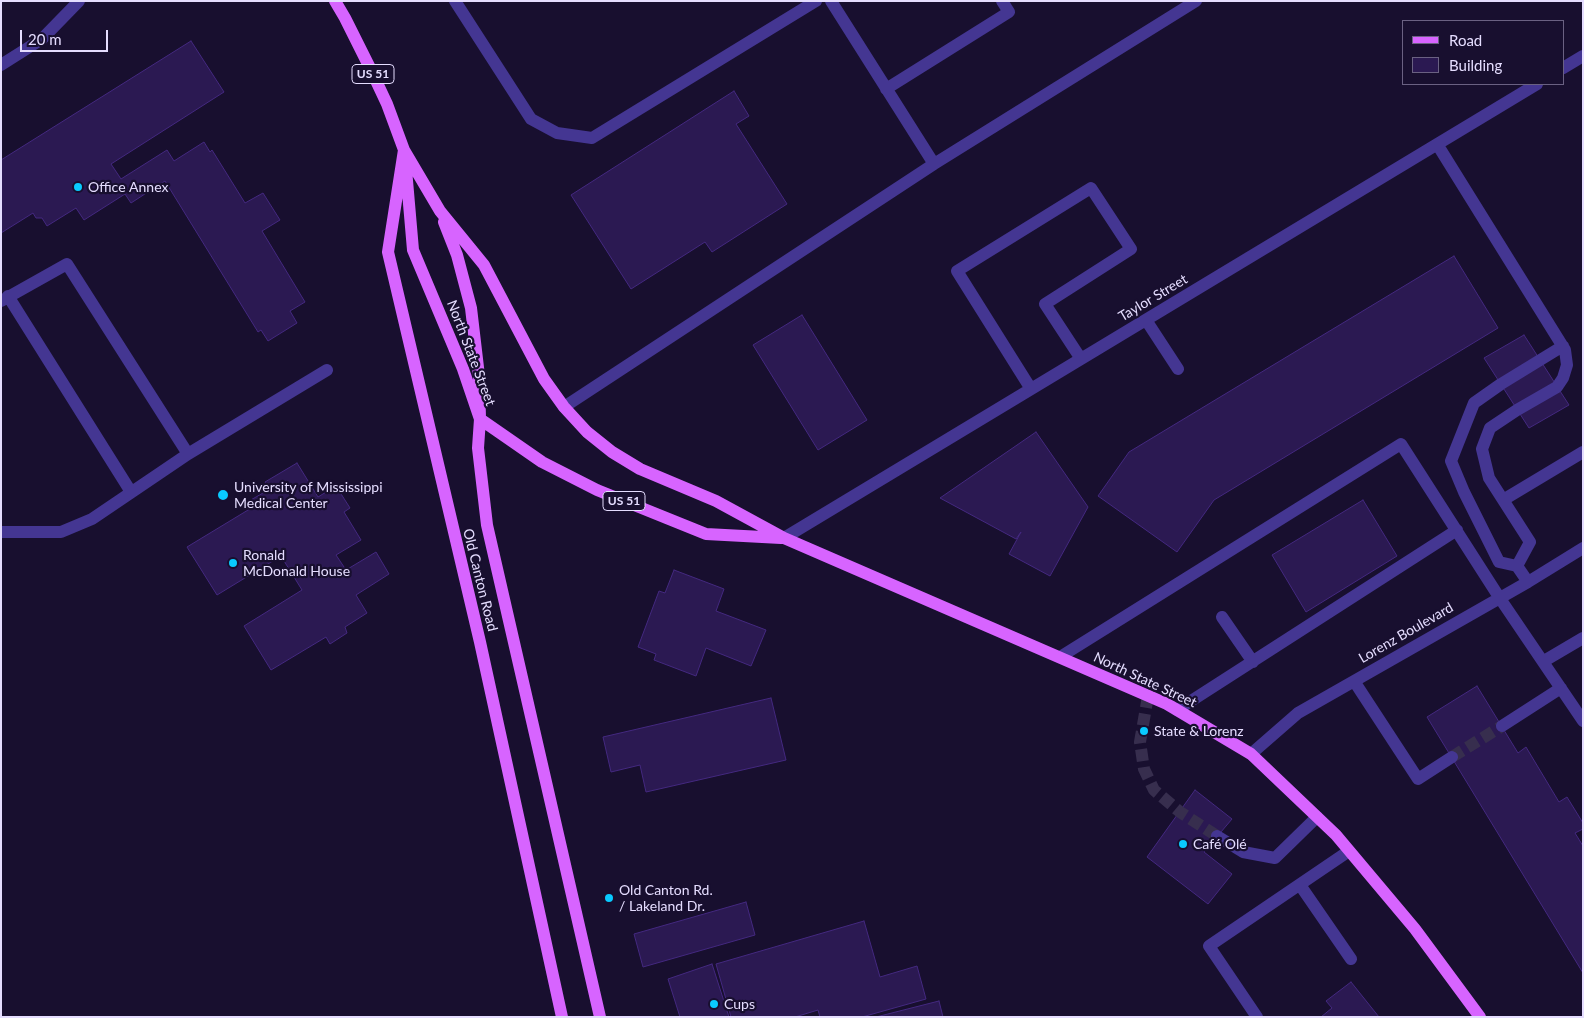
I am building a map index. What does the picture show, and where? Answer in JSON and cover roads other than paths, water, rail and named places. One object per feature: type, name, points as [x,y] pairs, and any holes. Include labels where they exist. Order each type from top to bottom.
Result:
[{"type":"main road","name":"North State Street","points":[[335,1],[387,104],[404,150],[440,211],[484,265],[544,379],[564,408],[587,432],[612,452],[640,469],[716,501],[784,538],[1167,704],[1251,754],[1350,851],[1416,929],[1480,1017]]},
{"type":"main road","name":"North State Street","points":[[404,150],[413,250],[463,369],[480,419],[542,462],[597,490],[706,534],[784,538]]},
{"type":"main road","name":"Old Canton Road","points":[[404,150],[388,252],[480,642],[562,1017]]},
{"type":"main road","name":"Old Canton Road","points":[[440,211],[457,256],[471,308],[479,376],[480,419],[478,448],[487,525],[600,1017]]},
{"type":"street","points":[[1,65],[42,39],[78,1]]},
{"type":"street","points":[[455,1],[531,119],[557,133],[592,138],[816,1]]},
{"type":"street","points":[[831,1],[934,164]]},
{"type":"street","points":[[886,89],[1009,12],[1002,1]]},
{"type":"street","points":[[564,408],[934,164],[1196,1]]},
{"type":"street","points":[[1564,67],[1583,56]]},
{"type":"street","name":"Taylor Street","points":[[784,538],[1535,85]]},
{"type":"street","points":[[1437,144],[1566,350],[1567,365],[1558,387],[1490,428],[1482,449],[1489,478],[1530,542],[1517,566]]},
{"type":"street","points":[[1031,389],[957,271],[1091,188],[1131,249],[1045,304],[1081,358]]},
{"type":"street","points":[[131,492],[5,298],[67,264],[188,454]]},
{"type":"street","points":[[1146,320],[1178,369]]},
{"type":"street","points":[[1528,582],[1517,566],[1499,562],[1464,492],[1451,461],[1474,403],[1563,346]]},
{"type":"street","points":[[1,532],[61,532],[92,519],[188,454],[327,370]]},
{"type":"street","points":[[1060,657],[1401,444],[1499,597],[1583,721]]},
{"type":"street","points":[[1503,500],[1583,452]]},
{"type":"street","points":[[1177,710],[1457,530]]},
{"type":"street","name":"Lorenz Boulevard","points":[[1251,754],[1298,713],[1528,582],[1583,548]]},
{"type":"street","points":[[1222,617],[1253,662]]},
{"type":"street","points":[[1544,661],[1583,638]]},
{"type":"street","points":[[1354,681],[1418,779],[1452,757]]},
{"type":"street","points":[[1502,726],[1561,688]]},
{"type":"street","points":[[1217,836],[1244,852],[1275,858],[1317,817]]},
{"type":"street","points":[[1257,1017],[1209,946],[1350,851]]},
{"type":"street","points":[[1300,885],[1351,959]]},
{"type":"tunnel","points":[[1148,696],[1140,742],[1144,769],[1154,790],[1180,812],[1217,836]]},
{"type":"tunnel","points":[[1452,757],[1502,726]]},
{"type":"place","name":"Office Annex","points":[[78,187]]},
{"type":"place","name":"University of Mississippi Medical Center","points":[[223,495]]},
{"type":"place","name":"Ronald McDonald House","points":[[233,563]]},
{"type":"place","name":"State & Lorenz","points":[[1144,731]]},
{"type":"place","name":"Café Olé","points":[[1183,844]]},
{"type":"place","name":"Old Canton Rd. / Lakeland Dr.","points":[[609,898]]},
{"type":"place","name":"Cups","points":[[714,1004]]}]
